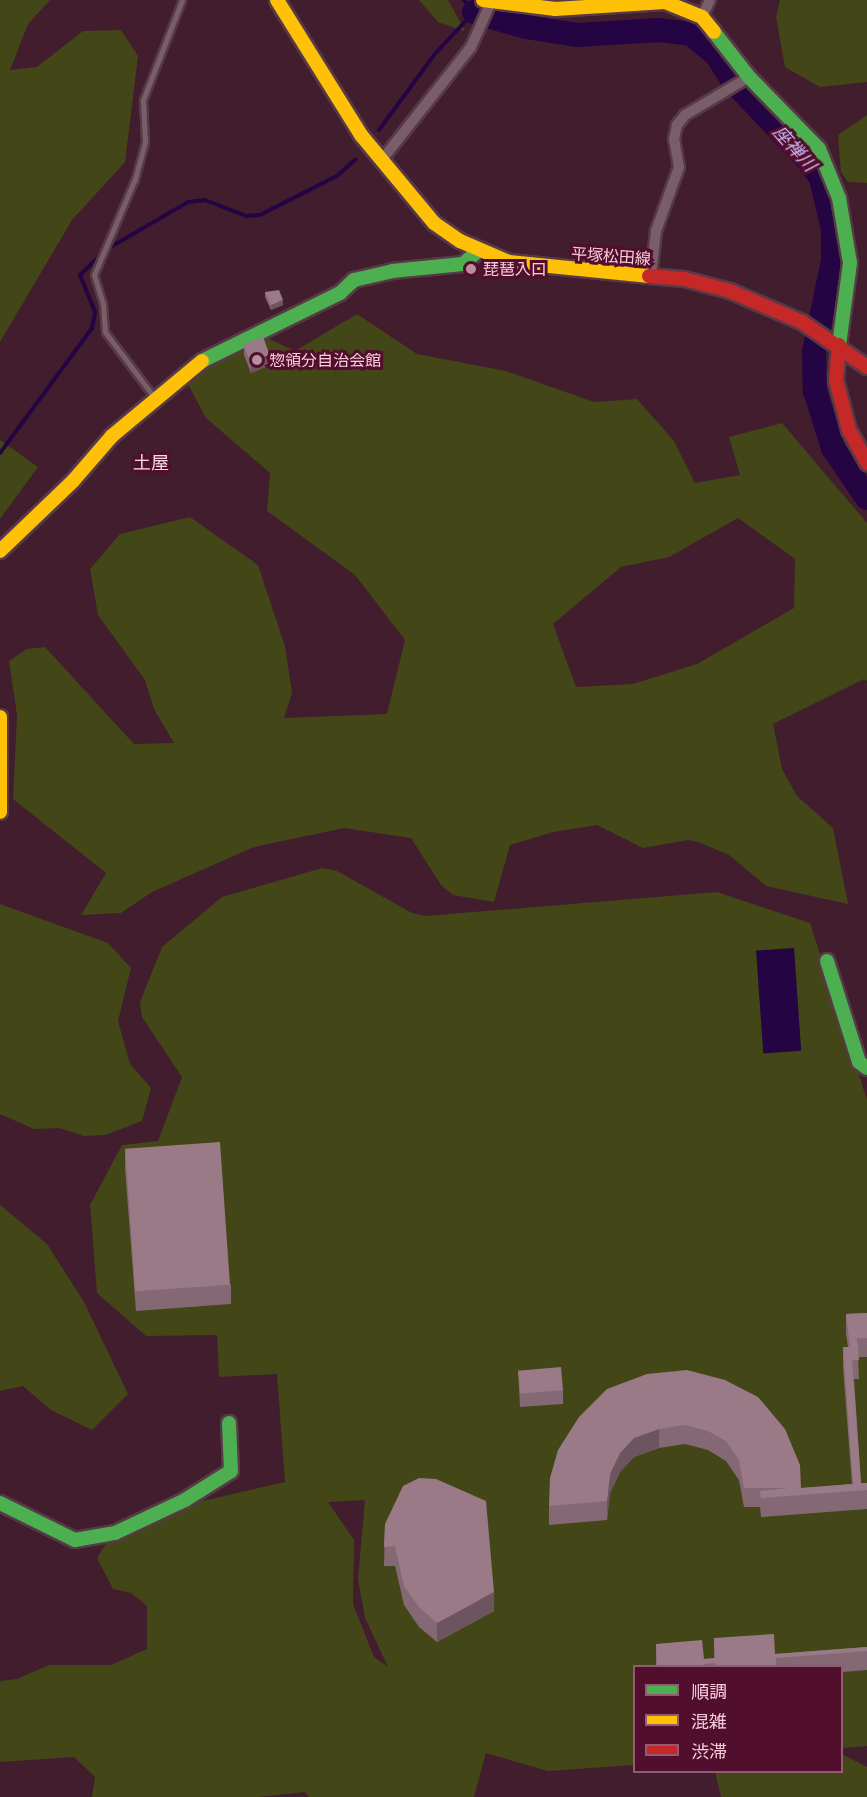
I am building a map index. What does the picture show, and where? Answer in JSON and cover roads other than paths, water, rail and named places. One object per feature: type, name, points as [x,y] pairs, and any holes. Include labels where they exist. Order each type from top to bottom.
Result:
[{"type":"street","name":"平塚松田線","points":[[277,0],[298,39],[381,161],[434,223],[478,251],[538,267],[651,275],[730,291],[802,322],[837,344],[867,367]]},
{"type":"street","points":[[702,17],[710,0]]},
{"type":"street","points":[[381,161],[480,31],[487,1],[555,9],[604,3],[665,2],[702,17],[749,77],[819,149],[839,198],[850,263],[837,344],[836,380],[840,404],[867,463]]},
{"type":"street","points":[[651,275],[656,231],[679,167],[674,139],[676,125],[685,114],[749,77]]},
{"type":"street","points":[[0,551],[73,482],[112,436],[157,401],[202,361],[340,293],[354,280],[392,271],[463,264],[478,251]]},
{"type":"street","points":[[0,717],[3,753],[0,812]]},
{"type":"street","points":[[827,961],[859,1062],[867,1068]]},
{"type":"street","points":[[0,1503],[75,1540],[115,1533],[185,1500],[231,1471],[232,1426],[229,1423]]},
{"type":"lane","points":[[157,401],[105,332],[104,304],[94,275],[135,179],[145,142],[143,100],[182,0]]},
{"type":"waterway","points":[[379,130],[434,55],[474,12],[464,0]]},
{"type":"waterway","name":"座禅川","points":[[474,12],[526,27],[578,35],[659,30],[691,34],[716,54],[732,80],[809,161],[821,178],[833,229],[833,261],[814,352],[815,391],[833,448],[867,498]]},
{"type":"waterway","points":[[107,249],[188,202],[205,200],[246,216],[260,215],[337,176],[356,159]]},
{"type":"waterway","points":[[0,453],[92,328],[95,312],[80,275],[102,254]]},
{"type":"place","name":"琵琶入口","points":[[471,269]]},
{"type":"place","name":"惣領分自治会館","points":[[257,360]]},
{"type":"district","name":"土屋","points":[[151,462]]}]
